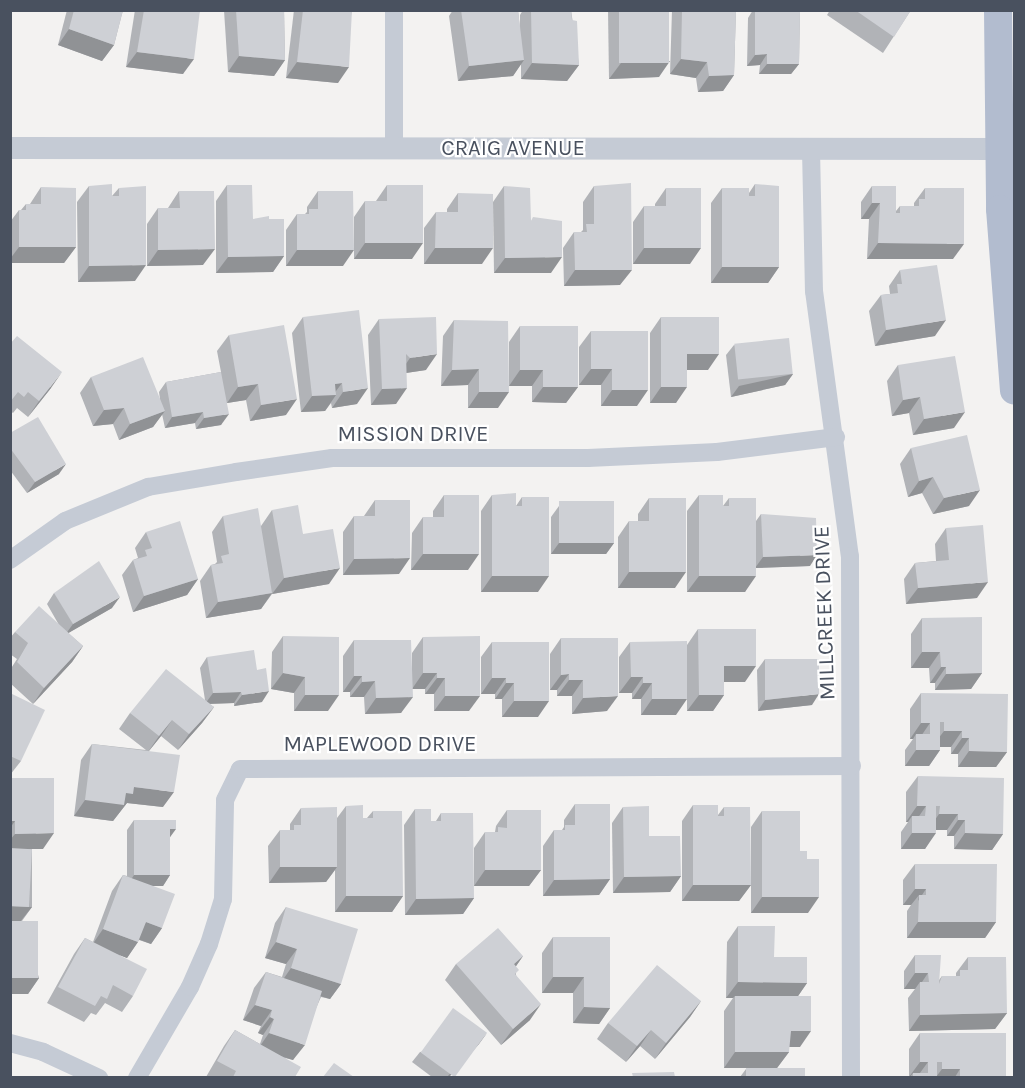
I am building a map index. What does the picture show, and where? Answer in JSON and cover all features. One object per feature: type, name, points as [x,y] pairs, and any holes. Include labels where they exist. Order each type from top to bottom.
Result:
[{"type":"main road","points":[[999,10],[1007,149],[1014,390]]},
{"type":"street","points":[[394,10],[394,149]]},
{"type":"street","name":"CRAIG AVENUE","points":[[10,148],[1007,149]]},
{"type":"street","name":"MILLCREEK DRIVE","points":[[811,149],[814,291],[836,437],[850,556],[851,1077]]},
{"type":"street","name":"MISSION DRIVE","points":[[11,560],[65,521],[148,487],[236,472],[333,458],[588,458],[717,452],[836,437]]},
{"type":"street","name":"MAPLEWOOD DRIVE","points":[[137,1077],[190,987],[209,944],[223,899],[225,800],[240,769],[852,766]]},
{"type":"street","points":[[10,1043],[43,1052],[99,1077]]},
{"type":"building","points":[[74,10],[123,10],[114,45],[69,29]]},
{"type":"building","points":[[144,10],[200,10],[194,59],[137,52]]},
{"type":"building","points":[[236,10],[284,10],[285,60],[239,56]]},
{"type":"building","points":[[303,10],[352,10],[349,67],[297,62]]},
{"type":"building","points":[[461,10],[518,10],[524,60],[469,66]]},
{"type":"building","points":[[531,10],[571,10],[572,20],[577,21],[579,65],[532,63]]},
{"type":"building","points":[[619,10],[669,10],[669,63],[619,63]]},
{"type":"building","points":[[682,10],[736,10],[734,75],[709,76],[707,62],[681,59]]},
{"type":"building","points":[[755,10],[800,10],[799,64],[767,64],[767,54],[755,55]]},
{"type":"building","points":[[855,10],[911,10],[894,37]]},
{"type":"building","points":[[631,183],[632,270],[575,270],[574,232],[587,232],[586,224],[594,224],[594,186]]},
{"type":"building","points":[[112,184],[112,196],[119,196],[119,188],[146,186],[146,265],[89,266],[89,186]]},
{"type":"building","points":[[755,184],[779,186],[779,267],[722,267],[722,188],[749,188],[749,196],[755,196]]},
{"type":"building","points":[[227,185],[252,185],[253,219],[269,216],[269,219],[284,219],[284,256],[228,257]]},
{"type":"building","points":[[387,185],[423,185],[423,243],[365,243],[365,201],[387,201]]},
{"type":"building","points":[[504,186],[530,188],[531,221],[533,217],[562,221],[562,257],[505,258]]},
{"type":"building","points":[[872,186],[896,186],[896,213],[900,213],[900,206],[919,206],[919,199],[925,199],[925,188],[964,188],[964,244],[878,243],[880,203],[872,203]]},
{"type":"building","points":[[41,187],[76,188],[76,247],[19,247],[19,210],[26,210],[26,204],[41,204]]},
{"type":"building","points":[[666,188],[701,188],[701,248],[644,248],[644,206],[666,206]]},
{"type":"building","points":[[179,191],[214,191],[215,249],[158,250],[158,208],[180,208]]},
{"type":"building","points":[[318,191],[353,191],[354,250],[297,250],[297,214],[309,214],[309,209],[318,209]]},
{"type":"building","points":[[458,193],[493,194],[493,248],[435,248],[436,212],[458,212]]},
{"type":"building","points":[[937,265],[946,320],[886,330],[881,295],[898,293],[897,284],[902,284],[900,270]]},
{"type":"building","points":[[359,310],[368,388],[343,392],[342,383],[335,384],[336,395],[312,396],[303,317]]},
{"type":"building","points":[[436,317],[437,354],[410,358],[406,354],[407,388],[382,389],[379,319]]},
{"type":"building","points":[[661,317],[719,317],[719,354],[687,354],[687,387],[661,387]]},
{"type":"building","points":[[454,320],[508,321],[509,392],[479,392],[479,369],[452,370]]},
{"type":"building","points":[[284,325],[297,399],[261,405],[258,384],[238,387],[229,335]]},
{"type":"building","points":[[520,326],[578,326],[578,387],[543,387],[543,370],[520,370]]},
{"type":"building","points":[[591,331],[648,331],[648,390],[612,390],[612,369],[591,369]]},
{"type":"building","points":[[17,336],[62,372],[39,401],[28,392],[24,397],[18,392],[10,402],[10,344]]},
{"type":"building","points":[[789,338],[793,374],[738,380],[734,344]]},
{"type":"building","points":[[955,356],[965,412],[924,419],[920,397],[903,400],[898,365]]},
{"type":"building","points":[[143,357],[165,411],[130,424],[124,408],[104,410],[91,377]]},
{"type":"building","points":[[221,372],[229,414],[204,418],[203,412],[172,417],[166,382]]},
{"type":"building","points":[[38,417],[66,464],[35,482],[10,448],[10,433]]},
{"type":"building","points":[[967,435],[980,490],[944,498],[933,477],[919,481],[911,448]]},
{"type":"building","points":[[516,493],[516,506],[522,506],[522,497],[549,497],[549,576],[492,576],[492,495]]},
{"type":"building","points":[[444,495],[479,495],[479,554],[423,554],[423,517],[444,517]]},
{"type":"building","points":[[699,495],[723,495],[723,506],[729,506],[729,498],[756,498],[756,576],[699,576]]},
{"type":"building","points":[[649,498],[686,498],[686,572],[629,572],[629,521],[649,521]]},
{"type":"building","points":[[375,500],[410,500],[410,558],[354,559],[354,516],[375,516]]},
{"type":"building","points":[[559,501],[614,501],[614,543],[559,543]]},
{"type":"building","points":[[298,505],[303,534],[333,529],[340,568],[284,578],[272,510]]},
{"type":"building","points":[[258,508],[272,593],[218,602],[211,565],[223,563],[221,556],[229,554],[223,516]]},
{"type":"building","points":[[761,514],[816,518],[817,555],[763,557]]},
{"type":"building","points":[[180,521],[198,579],[144,596],[133,560],[147,556],[145,550],[152,548],[146,532]]},
{"type":"building","points":[[983,525],[988,582],[918,588],[915,563],[949,560],[946,528]]},
{"type":"building","points":[[99,561],[120,597],[73,624],[54,593]]},
{"type":"building","points":[[39,606],[83,646],[44,688],[17,662],[28,643],[15,632]]},
{"type":"building","points":[[982,617],[982,673],[946,674],[946,667],[941,667],[940,652],[922,652],[922,618]]},
{"type":"building","points":[[698,629],[756,629],[756,666],[724,666],[724,695],[699,695]]},
{"type":"building","points":[[283,636],[339,637],[339,695],[305,695],[305,677],[283,673]]},
{"type":"building","points":[[480,636],[480,696],[445,696],[445,678],[437,678],[437,673],[423,673],[423,637]]},
{"type":"building","points":[[561,638],[618,638],[618,696],[583,698],[583,680],[569,680],[569,674],[561,675]]},
{"type":"building","points":[[354,640],[411,640],[413,697],[376,698],[375,681],[362,682],[362,676],[354,676]]},
{"type":"building","points":[[687,641],[687,699],[652,699],[652,683],[643,683],[643,677],[631,677],[630,642]]},
{"type":"building","points":[[492,642],[549,642],[549,701],[514,701],[514,683],[506,683],[506,678],[492,678]]},
{"type":"building","points":[[254,650],[257,670],[266,668],[269,691],[242,695],[241,692],[213,693],[207,657]]},
{"type":"building","points":[[765,659],[819,659],[819,694],[765,700]]},
{"type":"building","points":[[166,669],[214,707],[189,734],[172,720],[159,736],[130,713]]},
{"type":"building","points":[[10,693],[45,710],[21,761],[10,756]]},
{"type":"building","points":[[921,693],[1008,694],[1007,752],[969,751],[969,738],[962,738],[962,731],[944,731],[944,722],[940,722],[940,750],[916,750],[916,734],[930,734],[930,723],[921,723]]},
{"type":"building","points":[[92,744],[180,755],[174,792],[134,787],[133,794],[126,793],[124,805],[85,800]]},
{"type":"building","points":[[918,776],[1004,778],[1003,834],[965,833],[965,820],[958,820],[958,814],[939,814],[940,806],[936,806],[936,833],[912,833],[912,816],[925,816],[926,806],[917,806]]},
{"type":"building","points":[[10,778],[54,778],[54,833],[15,834],[15,821],[10,821]]},
{"type":"building","points":[[575,804],[610,804],[610,879],[554,880],[554,830],[565,830],[565,825],[575,825]]},
{"type":"building","points":[[363,805],[363,818],[373,818],[373,811],[402,811],[403,896],[346,896],[346,806]]},
{"type":"building","points":[[693,805],[718,805],[718,816],[724,816],[724,807],[750,807],[751,885],[693,885]]},
{"type":"building","points":[[649,806],[649,836],[680,836],[681,876],[624,877],[623,807]]},
{"type":"building","points":[[337,807],[337,867],[280,867],[280,830],[294,830],[294,825],[301,825],[301,808]]},
{"type":"building","points":[[415,809],[431,809],[431,821],[441,821],[441,813],[473,813],[474,898],[416,899]]},
{"type":"building","points":[[507,810],[541,810],[541,870],[485,870],[485,832],[498,832],[498,827],[507,828]]},
{"type":"building","points":[[762,811],[800,811],[800,851],[807,851],[807,859],[819,859],[819,897],[762,897]]},
{"type":"building","points":[[134,820],[176,820],[176,829],[170,829],[170,875],[134,875]]},
{"type":"building","points":[[10,848],[32,849],[29,907],[10,906]]},
{"type":"building","points":[[915,864],[997,864],[996,922],[918,922],[919,895],[926,895],[926,889],[915,889]]},
{"type":"building","points":[[123,875],[175,894],[162,928],[146,922],[138,942],[103,929]]},
{"type":"building","points":[[286,907],[358,929],[341,984],[291,968],[297,949],[276,942]]},
{"type":"building","points":[[10,921],[38,921],[38,978],[10,978]]},
{"type":"building","points":[[738,926],[775,926],[774,957],[807,957],[807,983],[738,982]]},
{"type":"building","points":[[498,928],[523,956],[514,964],[519,970],[515,974],[541,1004],[513,1029],[456,964]]},
{"type":"building","points":[[553,937],[610,937],[610,1008],[584,1007],[584,977],[553,977]]},
{"type":"building","points":[[85,938],[147,969],[133,996],[113,985],[107,999],[101,996],[95,1006],[58,987]]},
{"type":"building","points":[[915,955],[941,955],[939,984],[942,976],[960,976],[960,970],[968,970],[968,957],[1006,957],[1007,1013],[920,1015],[920,982],[929,982],[928,973],[915,973]]},
{"type":"building","points":[[657,965],[701,1001],[666,1043],[651,1030],[637,1046],[608,1023]]},
{"type":"building","points":[[266,972],[322,991],[305,1045],[269,1033],[274,1019],[270,1017],[272,1010],[255,1005]]},
{"type":"building","points":[[735,996],[811,996],[811,1031],[791,1031],[789,1052],[735,1052]]},
{"type":"building","points":[[453,1008],[487,1033],[455,1077],[421,1052]]},
{"type":"building","points":[[235,1030],[301,1067],[295,1077],[233,1077],[236,1071],[217,1061]]},
{"type":"building","points":[[920,1033],[1006,1033],[1006,1077],[960,1077],[960,1069],[942,1069],[942,1062],[937,1062],[937,1077],[913,1077],[913,1073],[928,1073],[928,1062],[920,1062]]},
{"type":"building","points":[[334,1063],[354,1077],[323,1077]]},
{"type":"building","points":[[746,1068],[805,1068],[805,1077],[746,1077]]},
{"type":"building","points":[[674,1072],[675,1077],[633,1077],[632,1073]]}]
